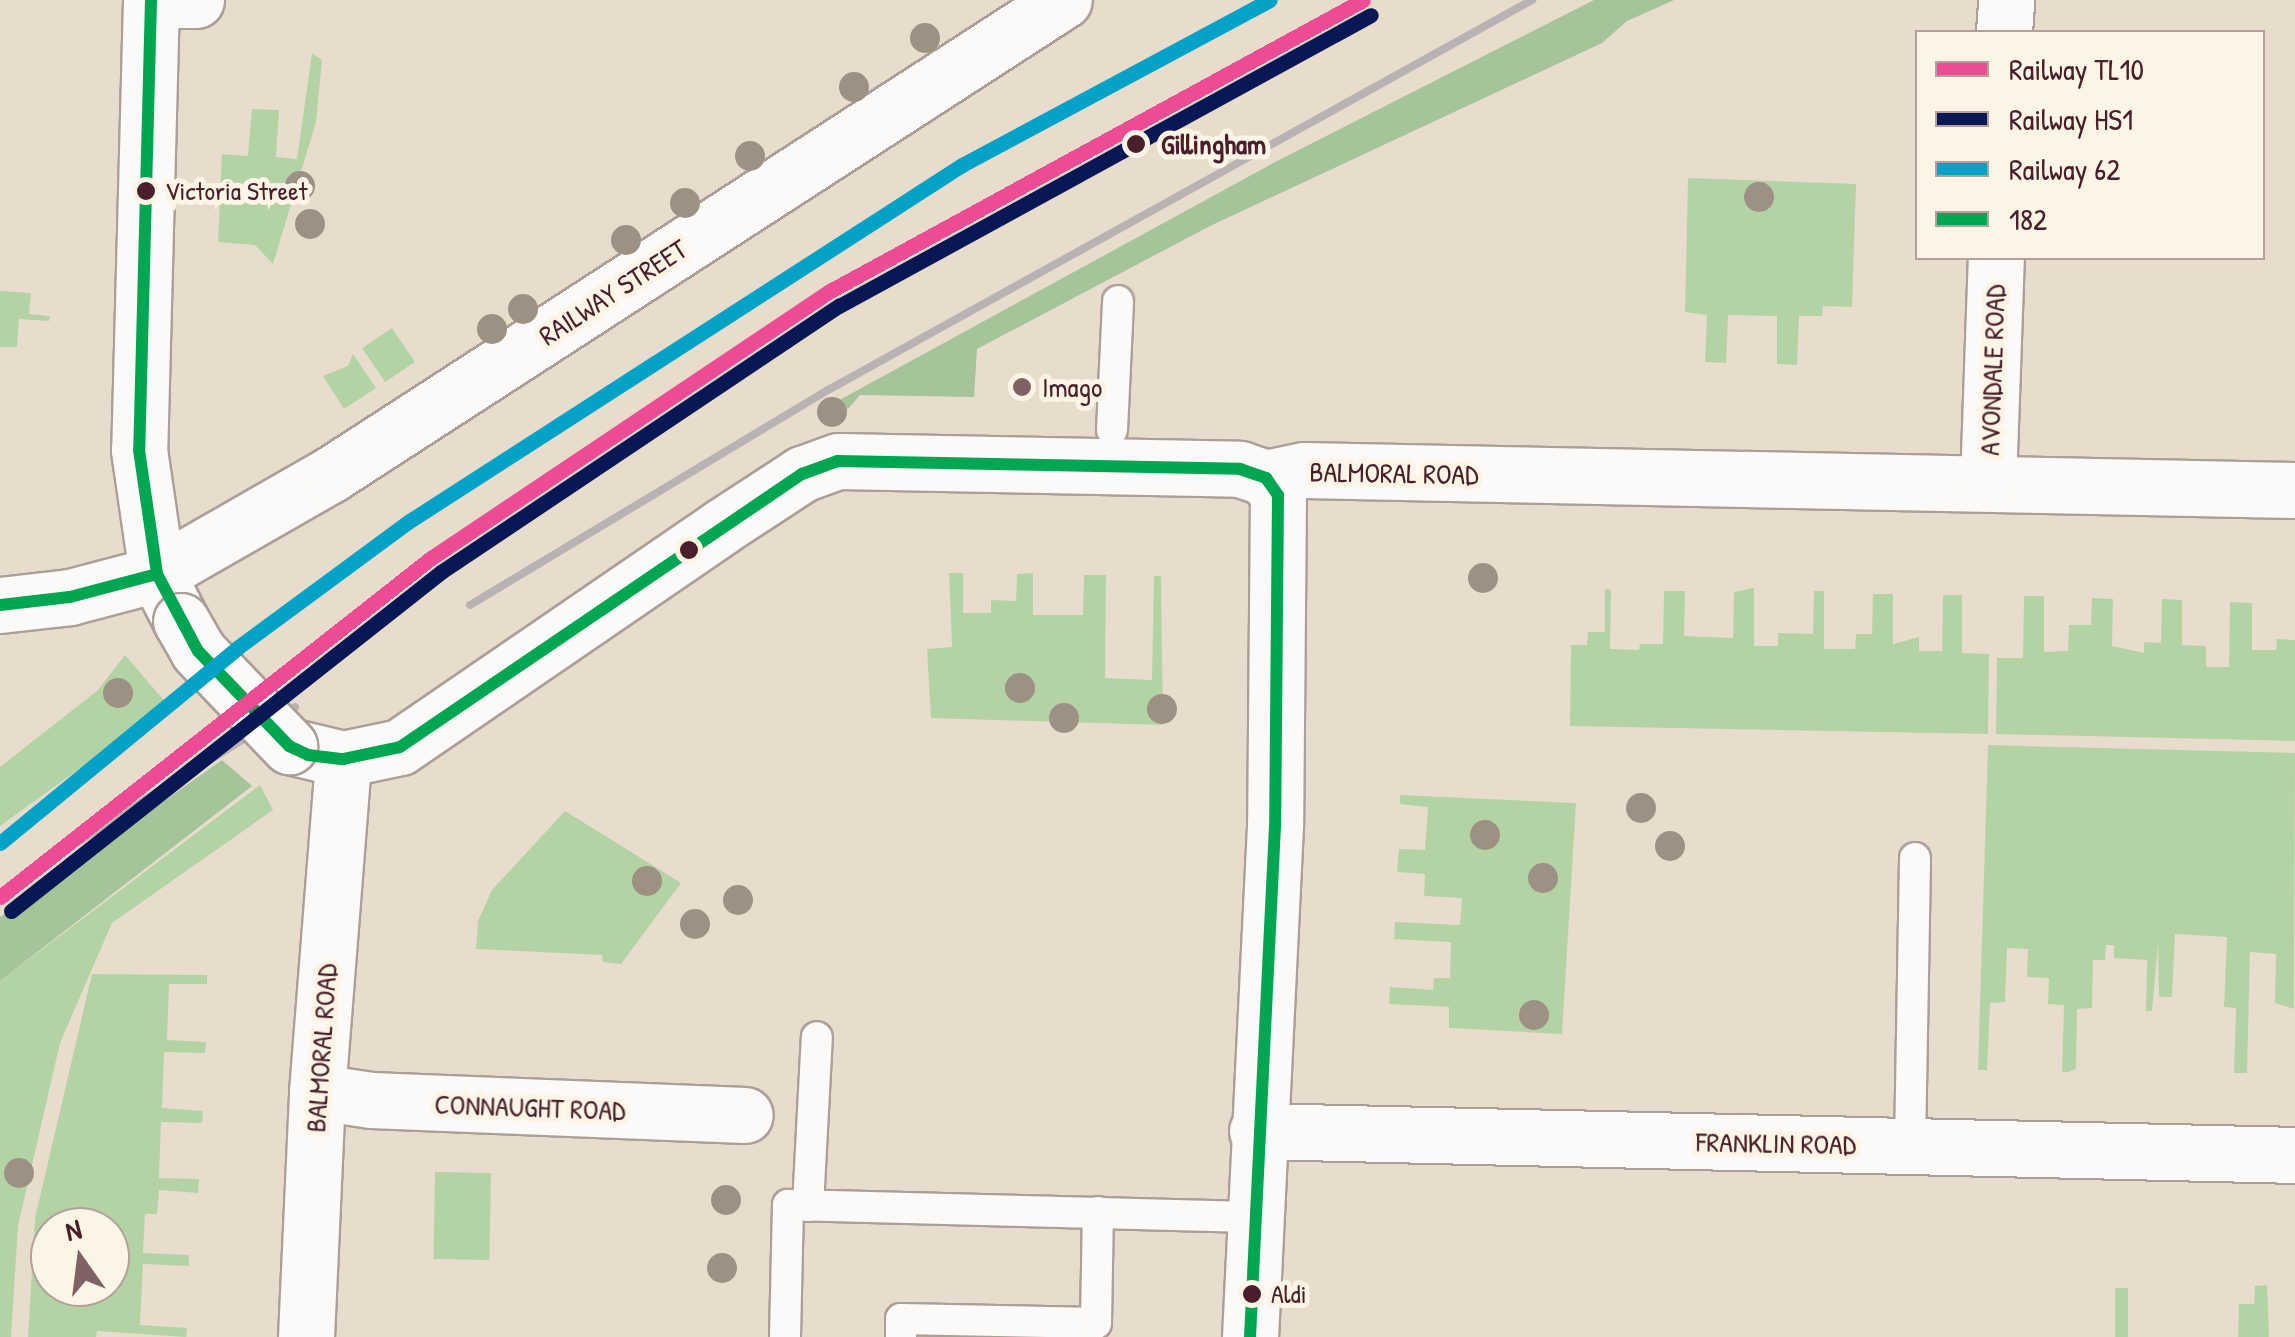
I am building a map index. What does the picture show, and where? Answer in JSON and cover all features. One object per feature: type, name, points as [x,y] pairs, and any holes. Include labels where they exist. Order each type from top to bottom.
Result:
[{"type":"street","name":"RAILWAY STREET","points":[[0,605],[70,598],[169,598],[330,475],[1064,0]]},
{"type":"street","points":[[2004,30],[2006,0]]},
{"type":"street","points":[[163,1],[139,450],[169,598]]},
{"type":"street","name":"AVONDALE ROAD","points":[[1988,483],[1996,260]]},
{"type":"street","name":"BALMORAL ROAD","points":[[169,598],[198,651],[289,746],[344,759],[400,747],[448,719],[721,526],[802,474],[838,461],[1240,469],[1266,478],[1304,470],[2295,490]]},
{"type":"street","points":[[1250,1337],[1257,1131],[1275,826],[1278,494],[1266,478]]},
{"type":"street","name":"BALMORAL ROAD","points":[[306,1337],[316,1092],[344,759]]},
{"type":"street","name":"CONNAUGHT ROAD","points":[[316,1092],[371,1100],[745,1116]]},
{"type":"street","name":"FRANKLIN ROAD","points":[[1257,1131],[2295,1155]]},
{"type":"lane","points":[[1112,430],[1118,300]]},
{"type":"lane","points":[[1910,1147],[1914,858]]},
{"type":"lane","points":[[808,1206],[816,1038]]},
{"type":"lane","points":[[785,1337],[788,1205],[1255,1217]]},
{"type":"lane","points":[[901,1337],[902,1319],[1096,1323],[1098,1212]]},
{"type":"green space","points":[[1594,0],[1674,0],[1627,21],[1602,43],[1210,226],[977,349],[974,397],[860,395],[848,409],[834,403],[1277,161]]},
{"type":"green space","points":[[312,53],[322,60],[316,122],[273,264],[255,245],[218,242],[222,154],[248,156],[252,109],[279,110],[276,157],[297,159]]},
{"type":"green space","points":[[1688,178],[1856,184],[1852,307],[1823,306],[1822,316],[1799,316],[1797,365],[1777,364],[1777,316],[1728,315],[1726,363],[1705,362],[1707,315],[1685,312]]},
{"type":"green space","points":[[0,291],[31,293],[29,314],[50,316],[49,321],[19,319],[17,347],[0,347]]},
{"type":"green space","points":[[392,328],[415,362],[385,382],[362,348]]},
{"type":"green space","points":[[353,354],[376,388],[344,409],[323,376],[348,366]]},
{"type":"green space","points":[[949,573],[963,573],[963,613],[991,613],[991,600],[1016,601],[1017,574],[1033,573],[1033,615],[1083,615],[1084,575],[1106,575],[1105,678],[1152,680],[1154,576],[1161,576],[1163,725],[931,718],[927,649],[952,647]]},
{"type":"green space","points":[[1754,588],[1754,646],[1778,646],[1778,633],[1813,634],[1814,591],[1824,591],[1824,649],[1855,649],[1856,634],[1872,634],[1873,594],[1893,594],[1893,644],[1919,637],[1919,651],[1942,651],[1943,595],[1962,595],[1962,653],[1989,654],[1988,734],[1570,726],[1571,645],[1587,645],[1588,632],[1605,632],[1605,589],[1611,590],[1610,649],[1639,650],[1640,644],[1663,644],[1664,591],[1685,591],[1684,636],[1733,638],[1734,592]]},
{"type":"green space","points":[[2024,596],[2044,596],[2044,652],[2068,651],[2069,625],[2091,625],[2092,598],[2113,599],[2112,646],[2144,653],[2144,642],[2161,643],[2162,599],[2182,600],[2182,645],[2206,646],[2206,667],[2229,667],[2230,602],[2252,603],[2252,650],[2276,650],[2277,639],[2295,640],[2295,741],[1996,734],[1997,658],[2023,658]]},
{"type":"green space","points":[[125,655],[168,705],[0,826],[0,767],[98,690]]},
{"type":"green space","points":[[1988,745],[2295,753],[2294,1009],[2275,1003],[2276,954],[2250,952],[2247,1073],[2234,1073],[2236,1008],[2224,1007],[2227,937],[2175,934],[2172,997],[2159,997],[2158,944],[2152,1011],[2146,1011],[2147,960],[2114,958],[2114,945],[2106,945],[2105,960],[2093,960],[2092,1008],[2077,1009],[2076,1069],[2068,1072],[2062,1072],[2064,1005],[2048,1004],[2049,978],[2027,977],[2028,949],[2007,948],[2005,1002],[1990,1003],[1987,1070],[1978,1070]]},
{"type":"green space","points":[[222,760],[252,786],[0,981],[0,917]]},
{"type":"green space","points":[[260,785],[273,810],[112,923],[60,1043],[18,1226],[11,1337],[0,1337],[0,981]]},
{"type":"green space","points":[[1400,795],[1576,803],[1562,1034],[1449,1028],[1449,1007],[1389,1004],[1390,987],[1433,990],[1434,978],[1450,978],[1451,942],[1394,939],[1395,922],[1460,925],[1462,898],[1424,896],[1425,874],[1397,872],[1399,849],[1425,850],[1428,807],[1400,804]]},
{"type":"green space","points":[[565,811],[681,883],[621,964],[603,962],[602,955],[476,949],[478,921],[492,890]]},
{"type":"green space","points":[[92,974],[207,975],[207,984],[169,984],[167,1040],[206,1042],[205,1053],[164,1052],[162,1108],[203,1111],[202,1123],[161,1122],[159,1178],[199,1179],[198,1193],[159,1190],[157,1214],[145,1214],[143,1253],[189,1255],[189,1266],[143,1264],[140,1325],[187,1328],[186,1337],[97,1331],[96,1337],[28,1337],[30,1303],[30,1307],[130,1307],[130,1207],[38,1207]]},
{"type":"green space","points":[[435,1172],[491,1173],[489,1260],[433,1259]]},
{"type":"green space","points":[[2267,1285],[2269,1337],[2238,1337],[2239,1304],[2254,1304],[2255,1286]]},
{"type":"green space","points":[[2115,1288],[2128,1288],[2128,1337],[2115,1337]]},
{"type":"railway","points":[[470,605],[830,389],[1532,0]]},
{"type":"railway","points":[[29,872],[295,707]]},
{"type":"rail line","name":"62","points":[[0,843],[237,648],[408,522],[962,165],[1270,0]]},
{"type":"rail line","name":"TL10","points":[[0,897],[431,558],[830,291],[1363,0]]},
{"type":"rail line","name":"HS1","points":[[11,911],[441,572],[839,306],[1371,15]]},
{"type":"transit line","name":"182","points":[[151,0],[139,450],[157,574],[198,651],[289,746],[308,755],[343,759],[400,747],[802,474],[838,461],[1240,469],[1266,478],[1278,495],[1275,826],[1250,1337]]},
{"type":"transit line","name":"182","points":[[0,605],[70,597],[157,574]]},
{"type":"place","name":"Gillingham","points":[[1136,144]]},
{"type":"place","name":"Victoria Street","points":[[146,191]]},
{"type":"place","name":"Imago","points":[[1022,387]]},
{"type":"place","name":"Aldi","points":[[1252,1294]]}]
